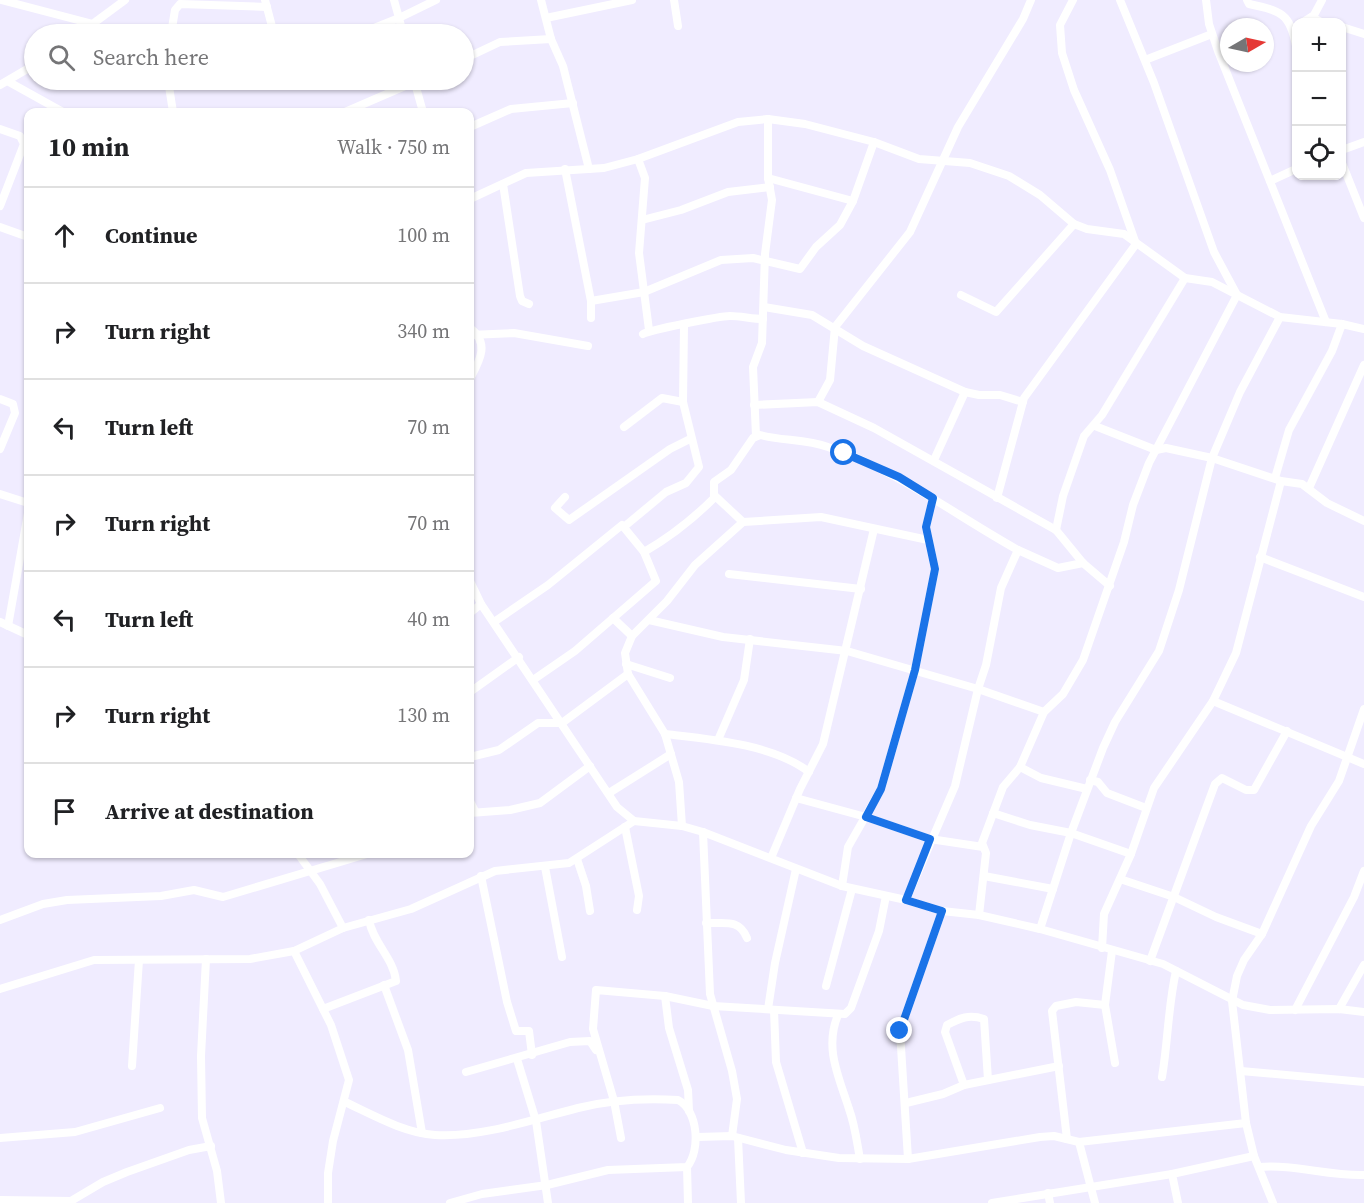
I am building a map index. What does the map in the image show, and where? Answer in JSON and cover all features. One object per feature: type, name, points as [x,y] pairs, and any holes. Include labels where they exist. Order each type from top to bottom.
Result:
[{"type":"street","points":[[2,0],[93,24],[125,0]]},
{"type":"street","points":[[394,0],[400,24]]},
{"type":"street","points":[[384,24],[436,0]]},
{"type":"street","points":[[540,0],[551,39],[563,66],[590,169]]},
{"type":"street","points":[[546,18],[632,0]]},
{"type":"street","points":[[674,0],[678,26]]},
{"type":"street","points":[[818,402],[830,380],[835,327],[910,232],[940,161],[1023,19],[1031,0]]},
{"type":"street","points":[[1073,0],[1060,25],[1062,53],[1074,90],[1110,170],[1136,244]]},
{"type":"street","points":[[1120,0],[1145,60],[1215,252],[1237,295]]},
{"type":"street","points":[[1206,0],[1212,34],[1326,322]]},
{"type":"street","points":[[1247,0],[1250,4],[1281,12],[1292,25]]},
{"type":"street","points":[[1312,17],[1322,0]]},
{"type":"street","points":[[173,24],[175,10],[180,4],[266,3],[271,24]]},
{"type":"street","points":[[1346,29],[1364,34]]},
{"type":"street","points":[[1145,60],[1212,34]]},
{"type":"street","points":[[474,55],[507,41],[551,39]]},
{"type":"street","points":[[4,83],[24,71]]},
{"type":"street","points":[[4,83],[55,108]]},
{"type":"street","points":[[170,90],[172,108]]},
{"type":"street","points":[[354,108],[394,90]]},
{"type":"street","points":[[418,90],[422,108]]},
{"type":"street","points":[[474,125],[511,109],[573,103]]},
{"type":"street","points":[[644,552],[697,515],[714,495],[714,482],[731,470],[756,436],[753,367],[761,347],[765,262],[772,200],[768,178],[768,119]]},
{"type":"street","points":[[474,197],[526,173],[590,169],[638,159],[738,122],[768,119],[805,124],[874,142],[919,159],[970,163],[1009,176],[1040,195],[1074,224],[1124,234],[1185,278],[1212,282],[1280,317],[1342,324],[1364,329]]},
{"type":"street","points":[[0,129],[17,134],[24,144],[0,206]]},
{"type":"street","points":[[591,301],[644,292],[721,260],[753,258],[800,269],[816,247],[840,225],[854,201],[874,142]]},
{"type":"street","points":[[1346,148],[1364,142]]},
{"type":"street","points":[[638,159],[645,178],[639,253],[646,332],[730,316],[763,319]]},
{"type":"street","points":[[565,169],[591,301],[591,318]]},
{"type":"street","points":[[1270,181],[1292,171]]},
{"type":"street","points":[[1346,175],[1364,219]]},
{"type":"street","points":[[768,178],[854,201]]},
{"type":"street","points":[[504,184],[520,296],[522,302],[529,304]]},
{"type":"street","points":[[642,220],[681,210],[728,192],[770,188]]},
{"type":"street","points":[[961,295],[996,312],[1074,224]]},
{"type":"street","points":[[0,227],[24,236]]},
{"type":"street","points":[[997,498],[1023,402],[1136,244]]},
{"type":"street","points":[[1056,530],[1063,496],[1081,442],[1095,426],[1185,278]]},
{"type":"street","points":[[980,915],[986,853],[983,847],[1003,787],[1020,767],[1044,712],[1063,694],[1074,677],[1095,633],[1133,505],[1155,450],[1237,295]]},
{"type":"street","points":[[764,308],[803,312],[835,327],[863,346],[965,392],[980,395],[1000,394],[1023,402]]},
{"type":"street","points":[[1040,929],[1090,780],[1115,722],[1159,651],[1179,590],[1212,458],[1240,392],[1280,317]]},
{"type":"street","points":[[1102,948],[1104,914],[1131,854],[1146,808],[1164,771],[1213,701],[1241,637],[1289,430],[1332,351],[1342,324]]},
{"type":"street","points":[[494,622],[548,585],[666,492],[686,483],[698,470],[683,402],[684,325]]},
{"type":"street","points":[[474,335],[514,333],[539,335],[588,346]]},
{"type":"street","points":[[474,335],[482,344],[481,357],[474,371]]},
{"type":"street","points":[[1309,488],[1364,365]]},
{"type":"street","points":[[934,460],[965,392]]},
{"type":"street","points":[[624,427],[662,398],[683,402]]},
{"type":"street","points":[[0,399],[13,404],[15,413],[0,449]]},
{"type":"street","points":[[754,405],[818,402],[874,428],[1056,530],[1083,563],[1110,586]]},
{"type":"street","points":[[1095,426],[1155,450],[1166,448],[1212,458],[1309,488],[1327,503],[1364,521]]},
{"type":"street","points":[[756,436],[825,446],[899,477],[1018,550],[1058,568],[1083,563]]},
{"type":"street","points":[[565,497],[555,508],[569,520],[670,448],[690,439]]},
{"type":"street","points":[[0,494],[24,502]]},
{"type":"street","points":[[714,495],[743,522]]},
{"type":"street","points":[[842,886],[848,847],[881,789],[915,670],[935,569],[926,527],[933,498]]},
{"type":"street","points":[[682,826],[679,782],[665,734],[628,674],[626,652],[632,636],[668,601],[695,565],[743,522],[821,517],[928,540]]},
{"type":"street","points":[[533,680],[575,651],[656,581],[644,552],[625,526]]},
{"type":"street","points":[[771,858],[796,798],[823,744],[847,651],[874,529]]},
{"type":"street","points":[[24,532],[4,624],[24,633]]},
{"type":"street","points":[[906,900],[930,839],[955,786],[986,665],[1002,588],[1018,550]]},
{"type":"street","points":[[1260,557],[1364,597]]},
{"type":"street","points":[[729,573],[861,589]]},
{"type":"street","points":[[474,589],[617,807],[634,821],[682,826],[703,832],[852,889],[906,900],[942,911],[980,915],[1040,929],[1150,961],[1176,971],[1232,1001],[1270,1010],[1339,1009],[1364,1012]]},
{"type":"street","points":[[474,610],[482,604]]},
{"type":"street","points":[[613,618],[632,636]]},
{"type":"street","points":[[649,620],[694,632],[847,651],[978,689],[1044,712]]},
{"type":"street","points":[[718,740],[744,680],[750,639]]},
{"type":"street","points":[[474,689],[519,657]]},
{"type":"street","points":[[626,664],[670,678]]},
{"type":"street","points":[[474,756],[499,750],[538,723],[562,723],[628,674]]},
{"type":"street","points":[[1213,701],[1364,764]]},
{"type":"street","points":[[1273,1203],[1254,1156],[1246,1123],[1242,1071],[1232,1001],[1237,975],[1262,934],[1311,826],[1339,781],[1364,710]]},
{"type":"street","points":[[1150,961],[1215,784],[1222,778],[1246,790],[1254,790],[1287,731]]},
{"type":"street","points":[[665,734],[718,740],[786,757],[809,772]]},
{"type":"street","points":[[609,793],[671,754]]},
{"type":"street","points":[[474,812],[510,810],[540,803],[590,766]]},
{"type":"street","points":[[1020,767],[1041,778],[1087,789]]},
{"type":"street","points":[[1090,780],[1098,783],[1107,793],[1146,808]]},
{"type":"street","points":[[796,798],[866,817],[930,839],[983,847]]},
{"type":"street","points":[[993,813],[1030,825],[1071,833],[1131,854]]},
{"type":"street","points":[[0,989],[94,960],[261,958],[294,951],[343,928],[411,909],[495,871],[545,867],[577,860],[634,821]]},
{"type":"street","points":[[625,827],[639,896],[637,910]]},
{"type":"street","points":[[703,832],[705,923],[710,994],[736,1089],[735,1137],[741,1203]]},
{"type":"street","points":[[301,858],[320,884],[343,928]]},
{"type":"street","points":[[0,920],[43,904],[67,900],[161,896],[194,890],[221,898],[353,858]]},
{"type":"street","points":[[577,860],[586,886],[590,911]]},
{"type":"street","points":[[545,867],[562,957]]},
{"type":"street","points":[[796,868],[775,963],[771,1009],[776,1062],[803,1153]]},
{"type":"street","points":[[1295,1010],[1354,897],[1364,871]]},
{"type":"street","points":[[482,876],[507,1002],[516,1032],[529,1031],[532,1055]]},
{"type":"street","points":[[984,876],[1053,890]]},
{"type":"street","points":[[1120,879],[1174,897],[1216,917],[1262,934]]},
{"type":"street","points":[[826,986],[852,889]]},
{"type":"street","points":[[621,1138],[614,1101],[598,1053],[593,1029],[596,990],[665,996],[713,1006],[838,1015],[848,1013],[879,932],[886,896]]},
{"type":"street","points":[[908,1159],[900,1031],[942,911]]},
{"type":"street","points":[[323,1009],[397,979],[372,933],[369,920]]},
{"type":"street","points":[[705,923],[738,924],[743,927],[747,938]]},
{"type":"street","points":[[294,951],[323,1009],[349,1080],[333,1141],[328,1173],[328,1203]]},
{"type":"street","points":[[1112,951],[1105,1005],[1115,1063]]},
{"type":"street","points":[[207,959],[201,1056],[202,1118],[211,1146],[221,1203]]},
{"type":"street","points":[[132,1066],[140,960]]},
{"type":"street","points":[[1339,1009],[1364,965]]},
{"type":"street","points":[[1162,1077],[1168,1039],[1169,1007],[1176,971]]},
{"type":"street","points":[[384,985],[408,1050],[422,1133]]},
{"type":"street","points":[[665,996],[669,1028],[688,1090],[689,1111],[698,1137],[695,1154],[687,1167],[688,1203]]},
{"type":"street","points":[[1067,1138],[1052,1011],[1056,1006],[1076,1002],[1105,1005]]},
{"type":"street","points":[[838,1015],[831,1041],[832,1057],[850,1111],[860,1159]]},
{"type":"street","points":[[964,1084],[945,1032],[947,1025],[962,1018],[974,1016],[984,1019],[988,1080]]},
{"type":"street","points":[[466,1072],[574,1042],[590,1041],[598,1053]]},
{"type":"street","points":[[517,1059],[536,1121],[548,1203]]},
{"type":"street","points":[[906,1102],[943,1094],[964,1084],[1059,1066]]},
{"type":"street","points":[[1242,1071],[1364,1082]]},
{"type":"street","points":[[345,1102],[422,1133],[446,1135],[536,1121],[575,1108],[614,1101],[678,1100],[689,1111]]},
{"type":"street","points":[[0,1138],[75,1132],[160,1108]]},
{"type":"street","points":[[698,1137],[735,1137],[803,1153],[860,1159],[908,1159],[1040,1137],[1067,1138],[1079,1142],[1246,1123]]},
{"type":"street","points":[[1079,1142],[1095,1203]]},
{"type":"street","points":[[0,1200],[71,1201],[103,1182],[127,1172],[189,1150],[211,1146]]},
{"type":"street","points":[[992,1203],[1172,1174],[1254,1156]]},
{"type":"street","points":[[1259,1167],[1283,1166],[1342,1175],[1364,1175]]},
{"type":"street","points":[[450,1203],[482,1194],[547,1185],[608,1170],[687,1167]]},
{"type":"street","points":[[1172,1174],[1178,1203]]},
{"type":"street","points":[[1048,1193],[1050,1203]]},
{"type":"route","points":[[844,453],[899,477],[933,498],[926,527],[935,569],[915,670],[881,789],[866,817],[930,839],[906,900],[942,911],[900,1031]]}]
